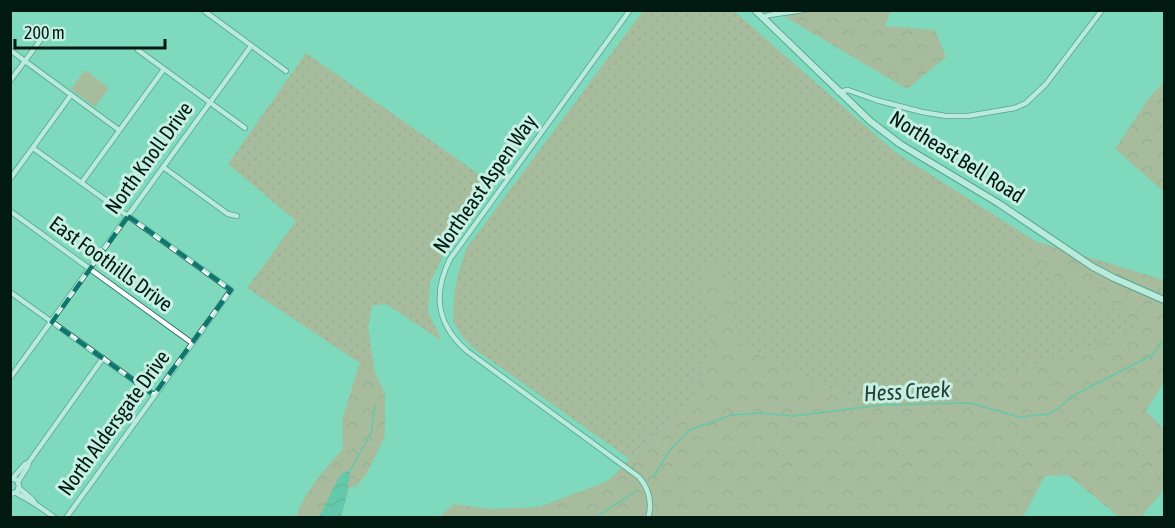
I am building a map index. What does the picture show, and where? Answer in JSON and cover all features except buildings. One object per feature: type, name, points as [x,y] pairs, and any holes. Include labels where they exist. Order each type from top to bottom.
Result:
[{"type":"main road","name":"Northeast Bell Road","points":[[754,10],[880,130],[921,158],[989,197],[1093,267],[1164,300]]},
{"type":"street","points":[[203,10],[286,71]]},
{"type":"street","name":"Northeast Aspen Way","points":[[630,10],[450,259],[440,282],[439,298],[442,317],[449,332],[458,343],[639,477],[649,493],[651,503],[648,518]]},
{"type":"street","points":[[762,18],[804,10]]},
{"type":"street","points":[[838,92],[848,90],[876,100],[946,116],[968,116],[1015,108],[1026,103],[1046,84],[1102,10]]},
{"type":"street","points":[[10,81],[48,30]]},
{"type":"street","name":"North Knoll Drive","points":[[10,378],[251,46]]},
{"type":"street","points":[[10,50],[119,130]]},
{"type":"street","points":[[138,50],[245,128]]},
{"type":"street","points":[[81,182],[164,69]]},
{"type":"street","points":[[10,179],[71,95]]},
{"type":"street","points":[[33,148],[128,216]]},
{"type":"street","points":[[163,168],[228,214],[237,216]]},
{"type":"street","name":"East Foothills Drive","points":[[10,211],[192,344]]},
{"type":"street","name":"North Aldersgate Drive","points":[[66,518],[231,290],[128,216]]},
{"type":"street","points":[[10,292],[154,395]]},
{"type":"street","points":[[55,518],[15,492],[18,482],[29,462],[103,358]]},
{"type":"street","points":[[18,482],[12,478],[29,462]]},
{"type":"highlighted area","points":[[128,216],[231,290],[154,395],[52,322]]},
{"type":"green space","points":[[733,10],[895,152],[1035,241],[1024,259],[1144,327],[1032,367],[864,399],[813,384],[737,344],[726,267],[701,268],[712,339],[694,397],[629,459],[476,350],[464,339],[453,322],[454,296],[466,249],[643,11]]},
{"type":"green space","points":[[775,11],[891,11],[885,26],[935,30],[946,57],[907,89]]},
{"type":"green space","points":[[306,53],[493,184],[444,254],[430,283],[428,312],[442,341],[386,304],[372,306],[368,327],[375,373],[247,288],[296,221],[228,164]]},
{"type":"green space","points":[[85,70],[109,88],[95,107],[71,89]]},
{"type":"green space","points":[[1164,82],[1164,192],[1115,149],[1148,99]]},
{"type":"green space","points":[[1035,241],[1164,280],[1164,382],[1146,411],[1164,429],[1164,490],[1141,517],[1119,517],[1068,475],[1045,476],[1023,517],[438,518],[454,504],[488,509],[539,507],[608,481],[694,397],[712,339],[701,268],[726,267],[738,344],[813,384],[864,399],[1032,367],[1143,327],[1024,259]]},
{"type":"green space","points":[[360,362],[375,373],[385,394],[385,436],[367,473],[357,486],[349,488],[341,517],[296,518],[310,490],[343,449],[342,420]]},
{"type":"water","points":[[350,471],[341,517],[319,517],[339,477],[344,472]]},
{"type":"waterway","name":"Hess Creek","points":[[653,477],[670,450],[689,430],[732,415],[760,413],[793,416],[882,405],[970,403],[1019,417],[1050,414],[1078,393],[1152,355],[1164,340]]},
{"type":"waterway","points":[[350,471],[371,433],[375,406]]},
{"type":"waterway","name":"Hess Creek","points":[[589,518],[597,517],[637,490]]}]
